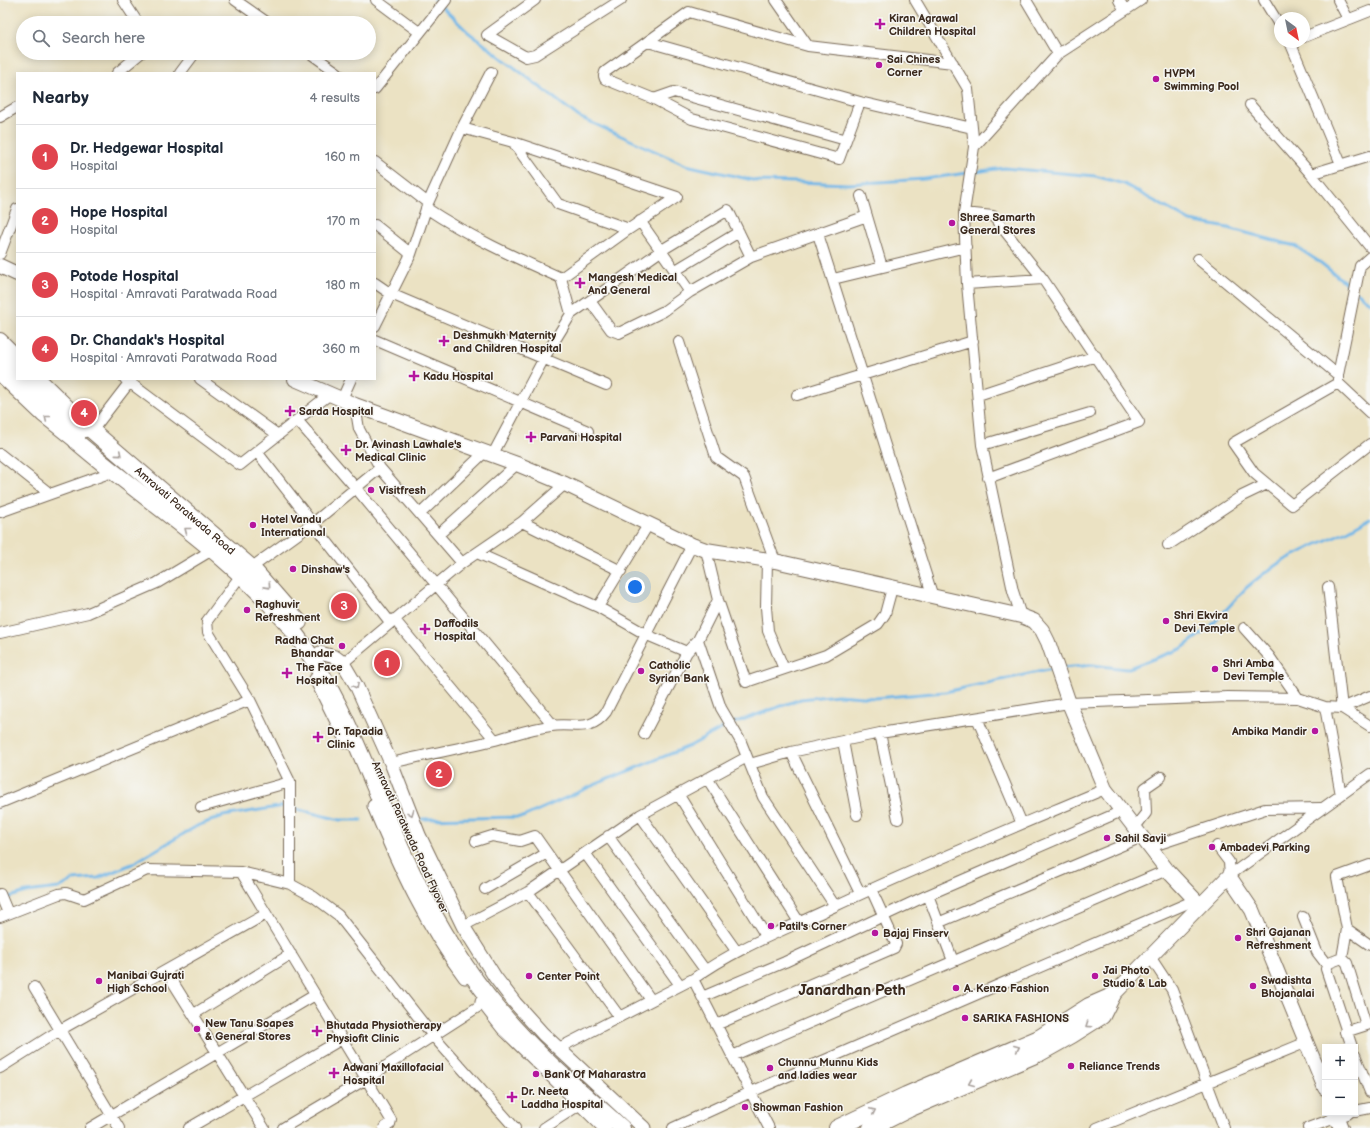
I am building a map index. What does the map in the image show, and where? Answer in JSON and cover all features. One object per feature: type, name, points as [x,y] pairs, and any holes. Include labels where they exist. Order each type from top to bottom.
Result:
[{"type":"main road","points":[[0,266],[16,274]]},
{"type":"main road","points":[[0,340],[16,356]]},
{"type":"main road","points":[[0,357],[16,372]]},
{"type":"main road","points":[[0,374],[43,415],[84,433]]},
{"type":"main road","points":[[24,380],[57,411],[84,433]]},
{"type":"main road","name":"Amravati Paratwada Road","points":[[40,380],[84,433],[112,472],[212,550],[246,572]]},
{"type":"main road","points":[[297,380],[355,405],[517,464],[565,484],[648,525],[706,550],[771,560],[1021,616],[1034,621],[1042,630],[1053,652],[1069,703],[1105,789],[1167,870],[1197,903]]},
{"type":"main road","name":"Amravati Paratwada Road","points":[[84,433],[246,572],[289,626],[316,655]]},
{"type":"main road","name":"Amravati Paratwada Road Flyover","points":[[316,655],[339,694],[436,900],[455,932],[509,1009],[568,1068],[635,1128]]},
{"type":"main road","name":"Amravati Paratwada Road Flyover","points":[[339,694],[412,873],[455,951],[481,988],[520,1034],[622,1128]]},
{"type":"main road","points":[[871,1128],[991,1067],[1089,1006],[1112,996],[1151,958],[1197,903],[1230,875],[1231,879],[1252,910],[1322,1080]]},
{"type":"main road","points":[[837,1128],[906,1095],[991,1067]]},
{"type":"street","points":[[123,0],[133,16]]},
{"type":"street","points":[[235,0],[258,16]]},
{"type":"street","points":[[376,0],[419,32]]},
{"type":"street","points":[[376,88],[446,0]]},
{"type":"street","points":[[535,0],[487,35],[526,57],[535,55],[622,0]]},
{"type":"street","points":[[776,0],[808,46]]},
{"type":"street","points":[[915,0],[968,89],[973,151],[964,213],[967,284],[982,445],[1012,591],[1021,616]]},
{"type":"street","points":[[1026,0],[1058,54]]},
{"type":"street","points":[[1119,0],[1124,9]]},
{"type":"street","points":[[973,151],[1058,54],[1124,9],[1140,0]]},
{"type":"street","points":[[1264,0],[1274,16]]},
{"type":"street","points":[[1338,0],[1348,19]]},
{"type":"street","points":[[1310,35],[1370,11]]},
{"type":"street","points":[[860,102],[839,159],[692,119],[654,99],[605,79],[604,76],[605,72],[689,12],[808,46],[953,63]]},
{"type":"street","points":[[648,42],[860,102],[972,128]]},
{"type":"street","points":[[1293,48],[1341,164]]},
{"type":"street","points":[[118,72],[133,60]]},
{"type":"street","points":[[181,72],[190,60]]},
{"type":"street","points":[[320,60],[337,72]]},
{"type":"street","points":[[376,324],[411,254],[427,206],[462,128],[492,72]]},
{"type":"street","points":[[654,99],[674,92],[846,140]]},
{"type":"street","points":[[1250,105],[1311,174],[1370,247]]},
{"type":"street","points":[[0,117],[16,108]]},
{"type":"street","points":[[462,128],[513,142],[677,197],[628,229],[561,278]]},
{"type":"street","points":[[513,142],[558,204],[628,229]]},
{"type":"street","points":[[1311,174],[1370,156]]},
{"type":"street","points":[[376,163],[452,225],[478,239],[561,278],[571,314]]},
{"type":"street","points":[[861,196],[882,267]]},
{"type":"street","points":[[420,514],[490,453],[571,314],[662,250],[728,210],[751,257]]},
{"type":"street","points":[[0,254],[16,212]]},
{"type":"street","points":[[964,213],[993,216],[1043,278],[1139,422],[988,478]]},
{"type":"street","points":[[590,301],[611,330],[619,333],[664,311],[690,292],[751,257],[867,216]]},
{"type":"street","points":[[640,221],[662,250],[690,292]]},
{"type":"street","points":[[376,226],[411,254]]},
{"type":"street","points":[[676,270],[739,232]]},
{"type":"street","points":[[818,234],[933,597]]},
{"type":"street","points":[[833,279],[966,247]]},
{"type":"street","points":[[1370,257],[1360,266],[1338,379],[1233,443],[1254,473],[1292,504],[1370,444]]},
{"type":"street","points":[[1198,259],[1338,379],[1370,413]]},
{"type":"street","points":[[967,284],[1043,278]]},
{"type":"street","points":[[376,284],[391,294],[606,384]]},
{"type":"street","points":[[376,340],[588,431]]},
{"type":"street","points":[[798,395],[973,341]]},
{"type":"street","points":[[679,342],[716,457],[745,479],[771,560],[766,607],[768,631],[784,670]]},
{"type":"street","points":[[978,395],[1096,356]]},
{"type":"street","points":[[84,433],[129,380],[240,466],[297,420],[336,396],[350,380]]},
{"type":"street","points":[[201,380],[278,435]]},
{"type":"street","points":[[355,405],[359,429],[380,468],[462,563]]},
{"type":"street","points":[[982,445],[1090,413]]},
{"type":"street","points":[[297,420],[355,487],[552,725]]},
{"type":"street","points":[[257,452],[312,524],[392,621],[495,740]]},
{"type":"street","points":[[0,454],[49,493]]},
{"type":"street","points":[[438,535],[517,464]]},
{"type":"street","points":[[290,884],[289,816],[291,784],[250,700],[208,632],[207,622],[246,572],[312,524],[355,487],[380,468]]},
{"type":"street","points":[[0,512],[49,493],[112,472]]},
{"type":"street","points":[[343,663],[462,563],[522,522],[565,484]]},
{"type":"street","points":[[1168,545],[1242,496],[1267,484]]},
{"type":"street","points":[[522,522],[621,571]]},
{"type":"street","points":[[598,607],[648,525]]},
{"type":"street","points":[[391,763],[495,740],[552,725],[589,725],[599,721],[606,712],[647,635],[692,545]]},
{"type":"street","points":[[0,633],[88,613],[157,583],[212,550]]},
{"type":"street","points":[[706,550],[718,600],[746,682],[826,656],[878,624],[885,614],[892,588]]},
{"type":"street","points":[[477,553],[598,607],[647,635],[687,652]]},
{"type":"street","points":[[1328,587],[1342,708]]},
{"type":"street","points":[[644,734],[687,652],[698,640],[718,600]]},
{"type":"street","points":[[1244,628],[1269,656],[1298,698]]},
{"type":"street","points":[[698,640],[721,708],[741,742],[763,797],[835,906]]},
{"type":"street","points":[[605,1128],[579,1105],[503,1028],[452,961],[425,917],[391,848],[345,737],[316,678],[312,668],[316,655],[335,657],[343,663],[356,685],[403,791],[419,835],[463,926],[495,977],[515,1003],[559,1048],[644,1128]]},
{"type":"street","points":[[463,926],[528,892],[640,815],[707,778],[748,761],[880,733],[1069,703],[1228,697],[1298,698],[1325,707],[1342,708],[1370,696]]},
{"type":"street","points":[[0,804],[250,700]]},
{"type":"street","points":[[1325,707],[1341,795]]},
{"type":"street","points":[[1342,708],[1370,726]]},
{"type":"street","points":[[977,718],[1022,824]]},
{"type":"street","points":[[880,733],[898,819]]},
{"type":"street","points":[[843,741],[857,815]]},
{"type":"street","points":[[791,752],[860,893]]},
{"type":"street","points":[[1230,875],[1370,774]]},
{"type":"street","points":[[1142,837],[1146,813],[1145,788],[1161,777]]},
{"type":"street","points":[[707,778],[798,922]]},
{"type":"street","points":[[201,807],[291,784]]},
{"type":"street","points":[[559,1048],[693,979],[705,970],[766,936],[835,906],[860,893],[1105,789]]},
{"type":"street","points":[[678,794],[766,936]]},
{"type":"street","points":[[940,922],[1142,837],[1264,809],[1321,808]]},
{"type":"street","points":[[702,997],[779,965],[928,895],[1122,811]]},
{"type":"street","points":[[640,815],[737,952]]},
{"type":"street","points":[[476,841],[492,836],[520,841],[534,836],[651,1000]]},
{"type":"street","points":[[608,836],[705,970]]},
{"type":"street","points":[[1217,846],[1231,865],[1230,875]]},
{"type":"street","points":[[485,889],[547,853]]},
{"type":"street","points":[[585,853],[680,985]]},
{"type":"street","points":[[1342,958],[1346,929],[1337,877],[1370,865]]},
{"type":"street","points":[[0,894],[5,913],[59,894],[66,893],[84,899],[147,870],[241,872],[290,884],[314,897],[338,915],[434,1037],[515,1128]]},
{"type":"street","points":[[732,1056],[1167,870]]},
{"type":"street","points":[[241,872],[391,1120],[390,1124],[384,1128]]},
{"type":"street","points":[[716,1025],[894,948],[896,944],[871,889]]},
{"type":"street","points":[[528,892],[619,1016]]},
{"type":"street","points":[[928,895],[940,922],[953,961]]},
{"type":"street","points":[[673,1128],[750,1092],[1197,903]]},
{"type":"street","points":[[0,1068],[60,1030],[266,914]]},
{"type":"street","points":[[1303,917],[1317,952],[1327,965],[1326,969],[1345,1032],[1351,1044]]},
{"type":"street","points":[[1346,929],[1370,945]]},
{"type":"street","points":[[194,1014],[291,954]]},
{"type":"street","points":[[1151,958],[1172,990],[1224,1128]]},
{"type":"street","points":[[1327,965],[1342,958]]},
{"type":"street","points":[[1342,958],[1347,963],[1368,1025],[1345,1032]]},
{"type":"street","points":[[166,971],[264,1128]]},
{"type":"street","points":[[693,979],[769,1128]]},
{"type":"street","points":[[34,987],[119,1128]]},
{"type":"street","points":[[90,1128],[315,995]]},
{"type":"street","points":[[284,1128],[434,1037],[484,1003]]},
{"type":"street","points":[[189,1128],[342,1039]]},
{"type":"street","points":[[1097,1128],[1307,1042]]},
{"type":"street","points":[[1358,1062],[1370,1092]]},
{"type":"street","points":[[544,1128],[579,1105]]},
{"type":"street","points":[[1358,1110],[1370,1108]]},
{"type":"street","points":[[1308,1128],[1340,1118]]},
{"type":"waterway","points":[[435,0],[468,32],[579,117],[686,165],[757,181],[848,184],[924,179],[1004,168],[1095,176],[1124,184],[1190,221],[1228,228],[1295,246],[1321,263],[1352,288]]},
{"type":"waterway","points":[[1357,292],[1370,303]]},
{"type":"waterway","points":[[1062,668],[1093,665],[1126,669],[1181,649],[1211,626],[1246,588],[1279,563],[1349,530],[1370,518]]},
{"type":"waterway","points":[[422,819],[523,817],[601,782],[690,746],[728,725],[801,699],[838,695],[875,698],[945,692],[1052,669]]},
{"type":"waterway","points":[[4,899],[26,892],[59,888],[73,880],[98,878],[132,864],[197,826],[223,816],[284,806],[340,820],[361,820]]},
{"type":"place","name":"Kiran Agrawal Children Hospital","points":[[880,24]]},
{"type":"place","name":"Sai Chines Corner","points":[[879,65]]},
{"type":"place","name":"HVPM Swimming Pool","points":[[1156,79]]},
{"type":"place","name":"Shree Samarth General Stores","points":[[952,223]]},
{"type":"place","name":"Mangesh Medical And General","points":[[580,283]]},
{"type":"place","name":"Deshmukh Maternity and Children Hospital","points":[[444,341]]},
{"type":"place","name":"Kadu Hospital","points":[[414,376]]},
{"type":"place","name":"Sarda Hospital","points":[[290,411]]},
{"type":"place","name":"Dr. Chandak's Hospital","points":[[84,413]]},
{"type":"place","name":"Parvani Hospital","points":[[531,437]]},
{"type":"place","name":"Dr. Avinash Lawhale's Medical Clinic","points":[[346,450]]},
{"type":"place","name":"Visitfresh","points":[[371,490]]},
{"type":"place","name":"Hotel Vandu International","points":[[253,525]]},
{"type":"place","name":"Dinshaw's","points":[[293,569]]},
{"type":"place","name":"Potode Hospital","points":[[344,606]]},
{"type":"place","name":"Raghuvir Refreshment","points":[[247,610]]},
{"type":"place","name":"Shri Ekvira Devi Temple","points":[[1166,621]]},
{"type":"place","name":"Daffodils Hospital","points":[[425,629]]},
{"type":"place","name":"Radha Chat Bhandar","points":[[342,646]]},
{"type":"place","name":"Dr. Hedgewar Hospital","points":[[387,663]]},
{"type":"place","name":"Shri Amba Devi Temple","points":[[1215,669]]},
{"type":"place","name":"Catholic Syrian Bank","points":[[641,671]]},
{"type":"place","name":"The Face Hospital","points":[[287,673]]},
{"type":"place","name":"Ambika Mandir","points":[[1315,731]]},
{"type":"place","name":"Dr. Tapadia Clinic","points":[[318,737]]},
{"type":"place","name":"Hope Hospital","points":[[439,774]]},
{"type":"place","name":"Sahil Savji","points":[[1107,838]]},
{"type":"place","name":"Ambadevi Parking","points":[[1212,847]]},
{"type":"place","name":"Patil's Corner","points":[[771,926]]},
{"type":"place","name":"Bajaj Finserv","points":[[875,933]]},
{"type":"place","name":"Shri Gajanan Refreshment","points":[[1238,938]]},
{"type":"place","name":"Center Point","points":[[529,976]]},
{"type":"place","name":"Jai Photo Studio & Lab","points":[[1095,976]]},
{"type":"place","name":"Manibai Gujrati High School","points":[[99,981]]},
{"type":"place","name":"Swadishta Bhojanalai","points":[[1253,986]]},
{"type":"place","name":"A. Kenzo Fashion","points":[[956,988]]},
{"type":"place","name":"SARIKA FASHIONS","points":[[965,1018]]},
{"type":"place","name":"New Tanu Soapes & General Stores","points":[[197,1029]]},
{"type":"place","name":"Bhutada Physiotherapy Physiofit Clinic","points":[[317,1031]]},
{"type":"place","name":"Reliance Trends","points":[[1071,1066]]},
{"type":"place","name":"Chunnu Munnu Kids and ladies wear","points":[[770,1068]]},
{"type":"place","name":"Adwani Maxillofacial Hospital","points":[[334,1073]]},
{"type":"place","name":"Bank Of Maharastra","points":[[536,1074]]},
{"type":"place","name":"Dr. Neeta Laddha Hospital","points":[[512,1097]]},
{"type":"place","name":"Showman Fashion","points":[[745,1107]]},
{"type":"district","name":"Janardhan Peth","points":[[852,990]]}]
